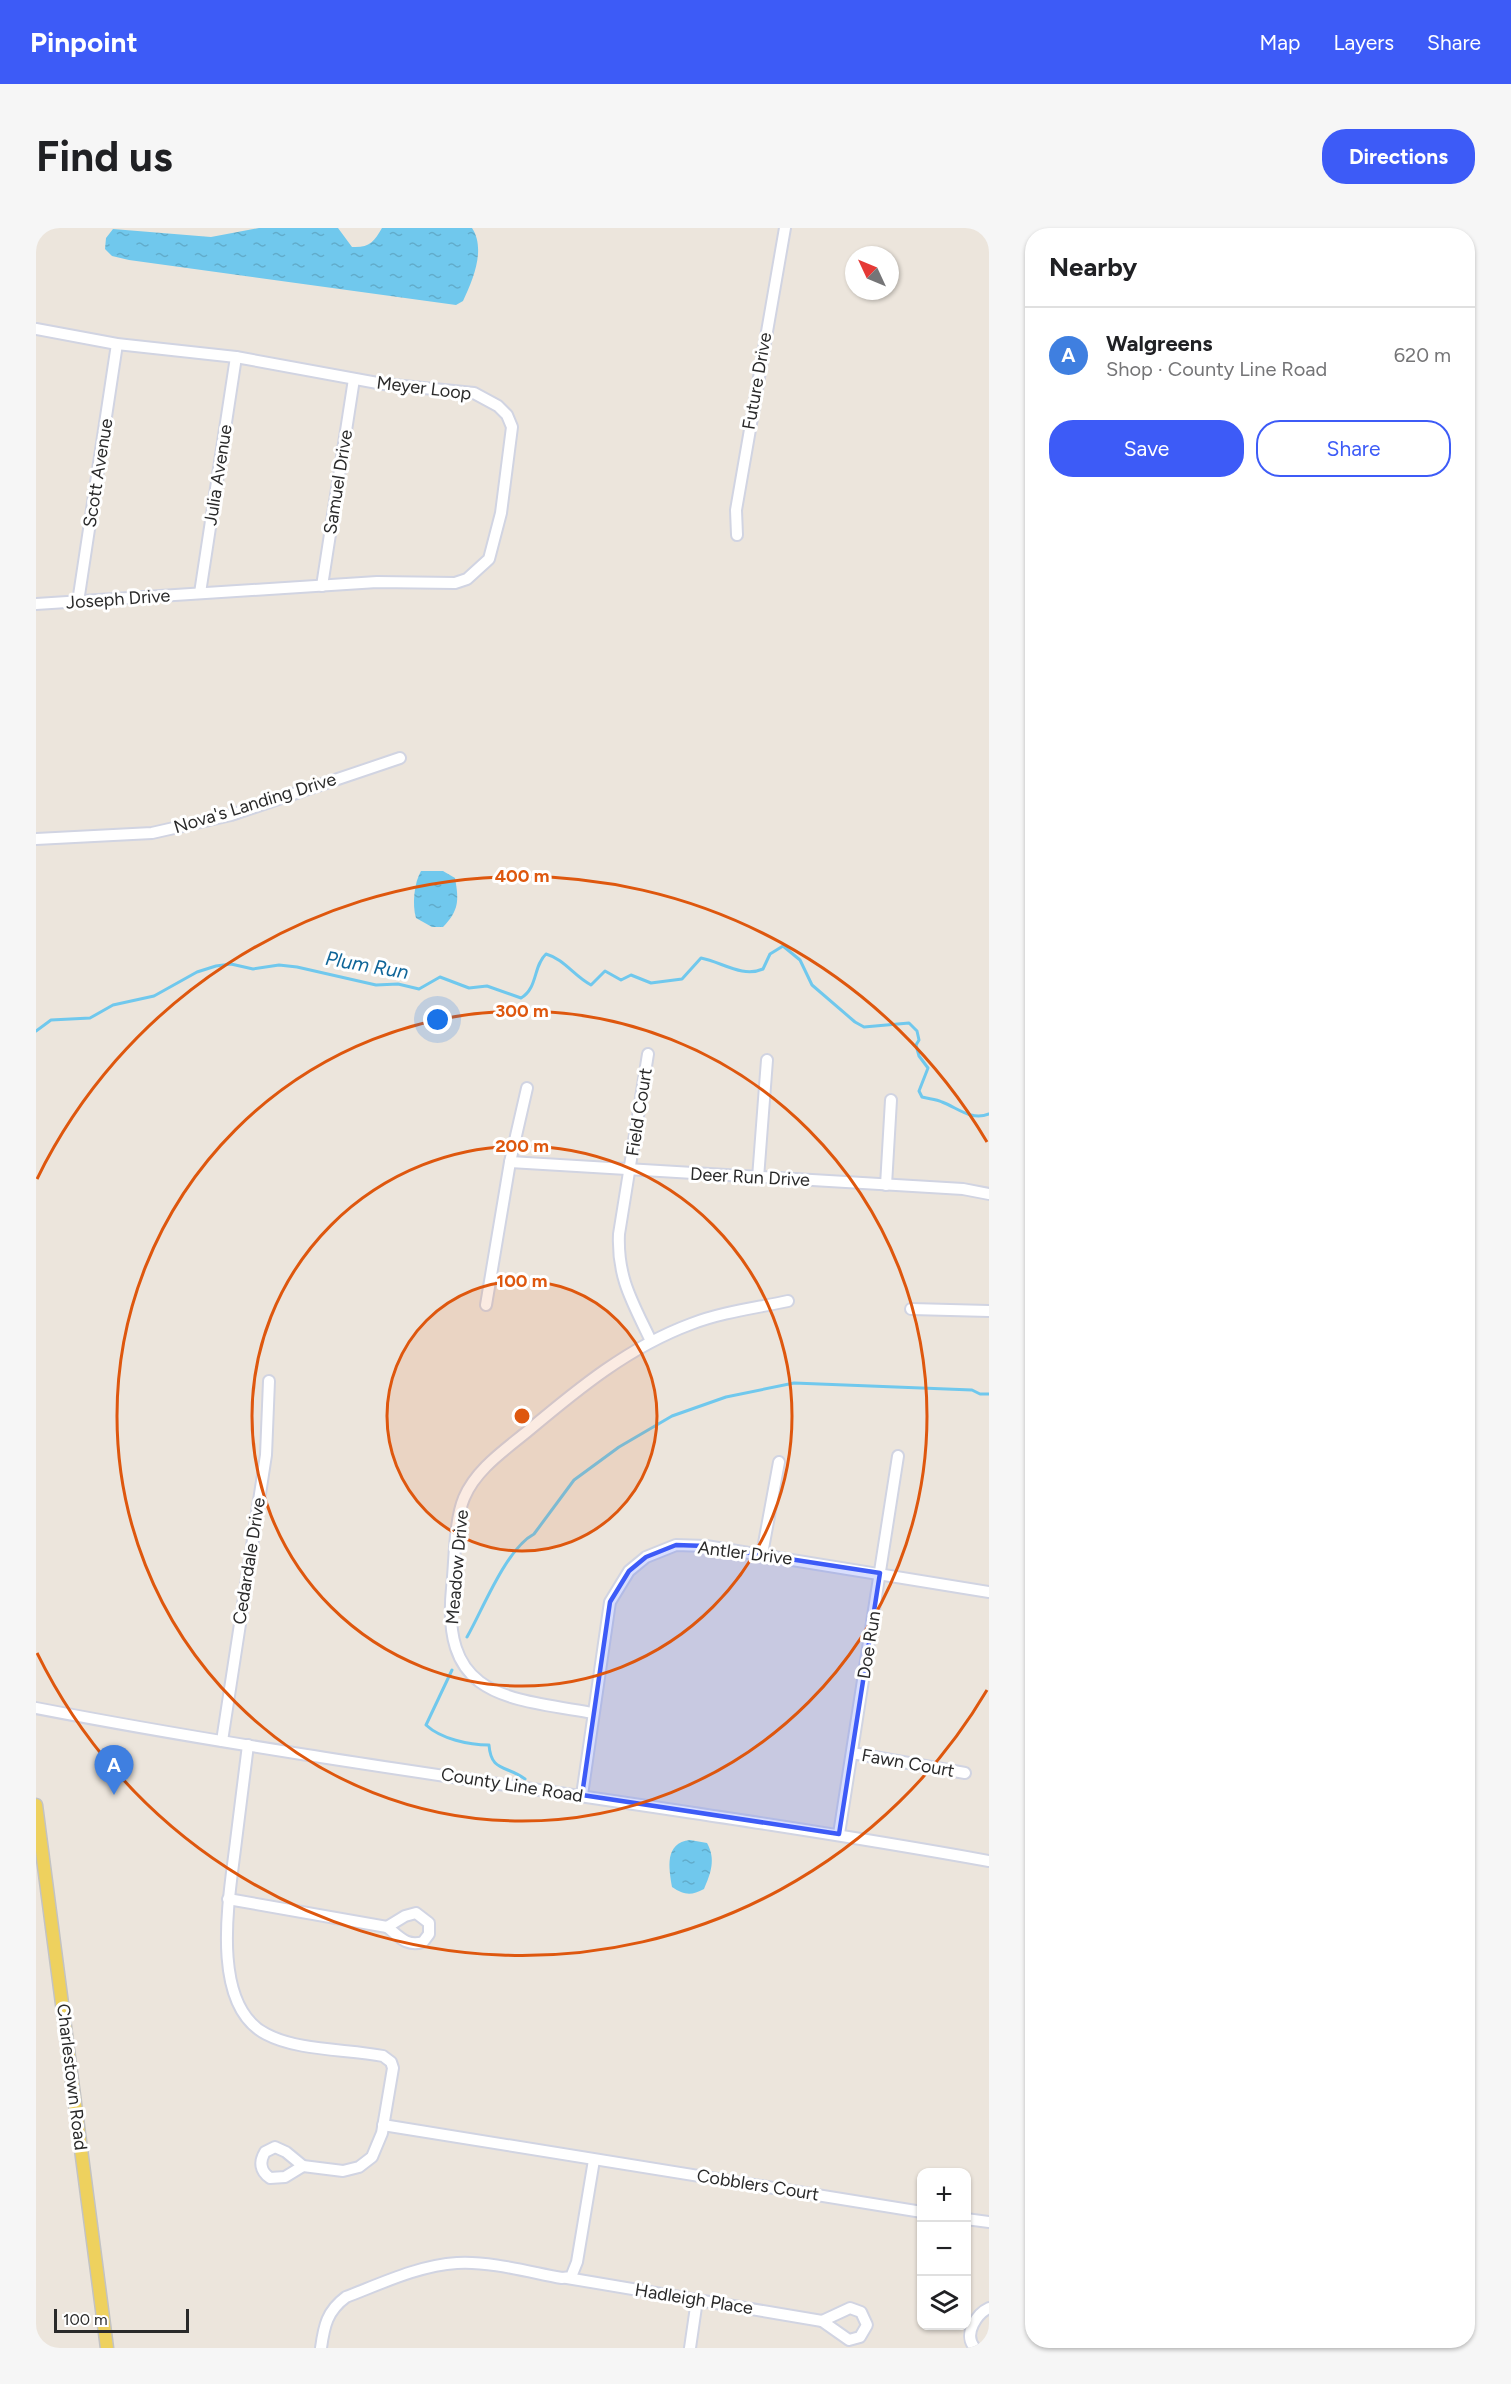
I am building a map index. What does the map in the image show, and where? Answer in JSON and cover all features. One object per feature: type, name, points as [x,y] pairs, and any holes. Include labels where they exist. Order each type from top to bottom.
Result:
[{"type":"main road","name":"Charlestown Road","points":[[36,1805],[107,2348]]},
{"type":"street","name":"Future Drive","points":[[738,535],[736,510],[785,228]]},
{"type":"street","name":"Meyer Loop","points":[[36,329],[117,344],[236,357],[354,379],[474,393],[498,406],[507,415],[512,427],[501,513],[489,559],[467,579],[455,583],[377,582],[200,593]]},
{"type":"street","name":"Scott Avenue","points":[[78,602],[117,344]]},
{"type":"street","name":"Julia Avenue","points":[[200,593],[236,357]]},
{"type":"street","name":"Samuel Drive","points":[[322,586],[354,379]]},
{"type":"street","name":"Joseph Drive","points":[[36,604],[200,593]]},
{"type":"street","name":"Nova's Landing Drive","points":[[36,839],[152,833],[231,815],[400,758]]},
{"type":"street","name":"Field Court","points":[[648,1054],[619,1234],[618,1260],[625,1287],[651,1341]]},
{"type":"street","points":[[758,1178],[767,1060]]},
{"type":"street","points":[[486,1305],[510,1162],[527,1088]]},
{"type":"street","points":[[886,1185],[891,1100]]},
{"type":"street","name":"Deer Run Drive","points":[[510,1162],[630,1171],[963,1189],[989,1194]]},
{"type":"street","name":"Meadow Drive","points":[[593,1713],[503,1696],[472,1675],[457,1655],[452,1639],[450,1612],[461,1506],[476,1477],[496,1457],[590,1379],[651,1341],[692,1323],[788,1301]]},
{"type":"street","points":[[911,1309],[989,1311]]},
{"type":"street","name":"Cedardale Drive","points":[[222,1741],[266,1455],[270,1381]]},
{"type":"street","name":"Doe Run","points":[[839,1834],[898,1456]]},
{"type":"street","points":[[762,1554],[779,1462]]},
{"type":"street","name":"Antler Drive","points":[[582,1796],[610,1602],[628,1571],[646,1557],[676,1545],[706,1546],[989,1592]]},
{"type":"street","name":"County Line Road","points":[[36,1708],[222,1741],[839,1834],[989,1861]]},
{"type":"street","points":[[248,1745],[228,1899],[227,1938],[235,1994],[244,2013],[257,2028],[276,2038],[387,2058],[391,2062],[392,2073],[376,2150],[359,2167],[343,2171],[328,2171],[303,2166]]},
{"type":"street","name":"Fawn Court","points":[[852,1753],[965,1773]]},
{"type":"street","points":[[228,1899],[387,1927]]},
{"type":"street","name":"Cobblers Court","points":[[383,2125],[917,2211]]},
{"type":"street","points":[[567,2278],[574,2273],[577,2262],[594,2160]]},
{"type":"street","points":[[971,2220],[989,2222]]},
{"type":"street","name":"Hadleigh Place","points":[[321,2348],[328,2314],[346,2297],[428,2269],[464,2263],[822,2321]]},
{"type":"street","points":[[690,2348],[697,2300]]},
{"type":"street","points":[[975,2348],[970,2340],[970,2328],[989,2306]]},
{"type":"highlighted area","points":[[676,1545],[706,1546],[880,1573],[839,1834],[582,1795],[610,1602],[629,1571],[646,1557]]},
{"type":"water","points":[[259,228],[338,228],[352,247],[358,247],[370,243],[382,228],[472,228],[478,245],[478,255],[467,293],[463,301],[456,305],[129,260],[112,256],[105,249],[106,238],[113,229],[211,237]]},
{"type":"water","points":[[421,871],[443,871],[455,878],[457,893],[455,910],[443,927],[432,927],[416,918],[414,894]]},
{"type":"water","points":[[690,1840],[707,1843],[712,1860],[704,1889],[688,1894],[672,1887],[670,1858],[676,1846]]},
{"type":"waterway","name":"Plum Run","points":[[36,1031],[51,1020],[90,1018],[113,1005],[154,996],[197,972],[231,964],[253,969],[279,965],[297,967],[376,985],[398,984],[419,989],[440,977],[469,988],[487,986],[521,998],[530,989],[546,954],[558,960],[591,985],[605,971],[621,980],[631,975],[651,983],[682,979],[701,958],[740,971],[763,969],[770,954],[783,946],[800,960],[812,985],[855,1022],[864,1027],[909,1023],[917,1031],[919,1040],[916,1045],[919,1056],[928,1068],[919,1091],[922,1097],[940,1101],[970,1115],[989,1114]]},
{"type":"waterway","points":[[467,1637],[514,1552],[534,1534],[574,1480],[619,1447],[672,1416],[726,1397],[794,1383],[972,1390],[980,1394],[989,1394]]},
{"type":"waterway","points":[[452,1670],[426,1725],[439,1734],[456,1740],[489,1745],[490,1754],[496,1764],[525,1779]]},
{"type":"place","name":"Walgreens","points":[[114,1795]]}]
